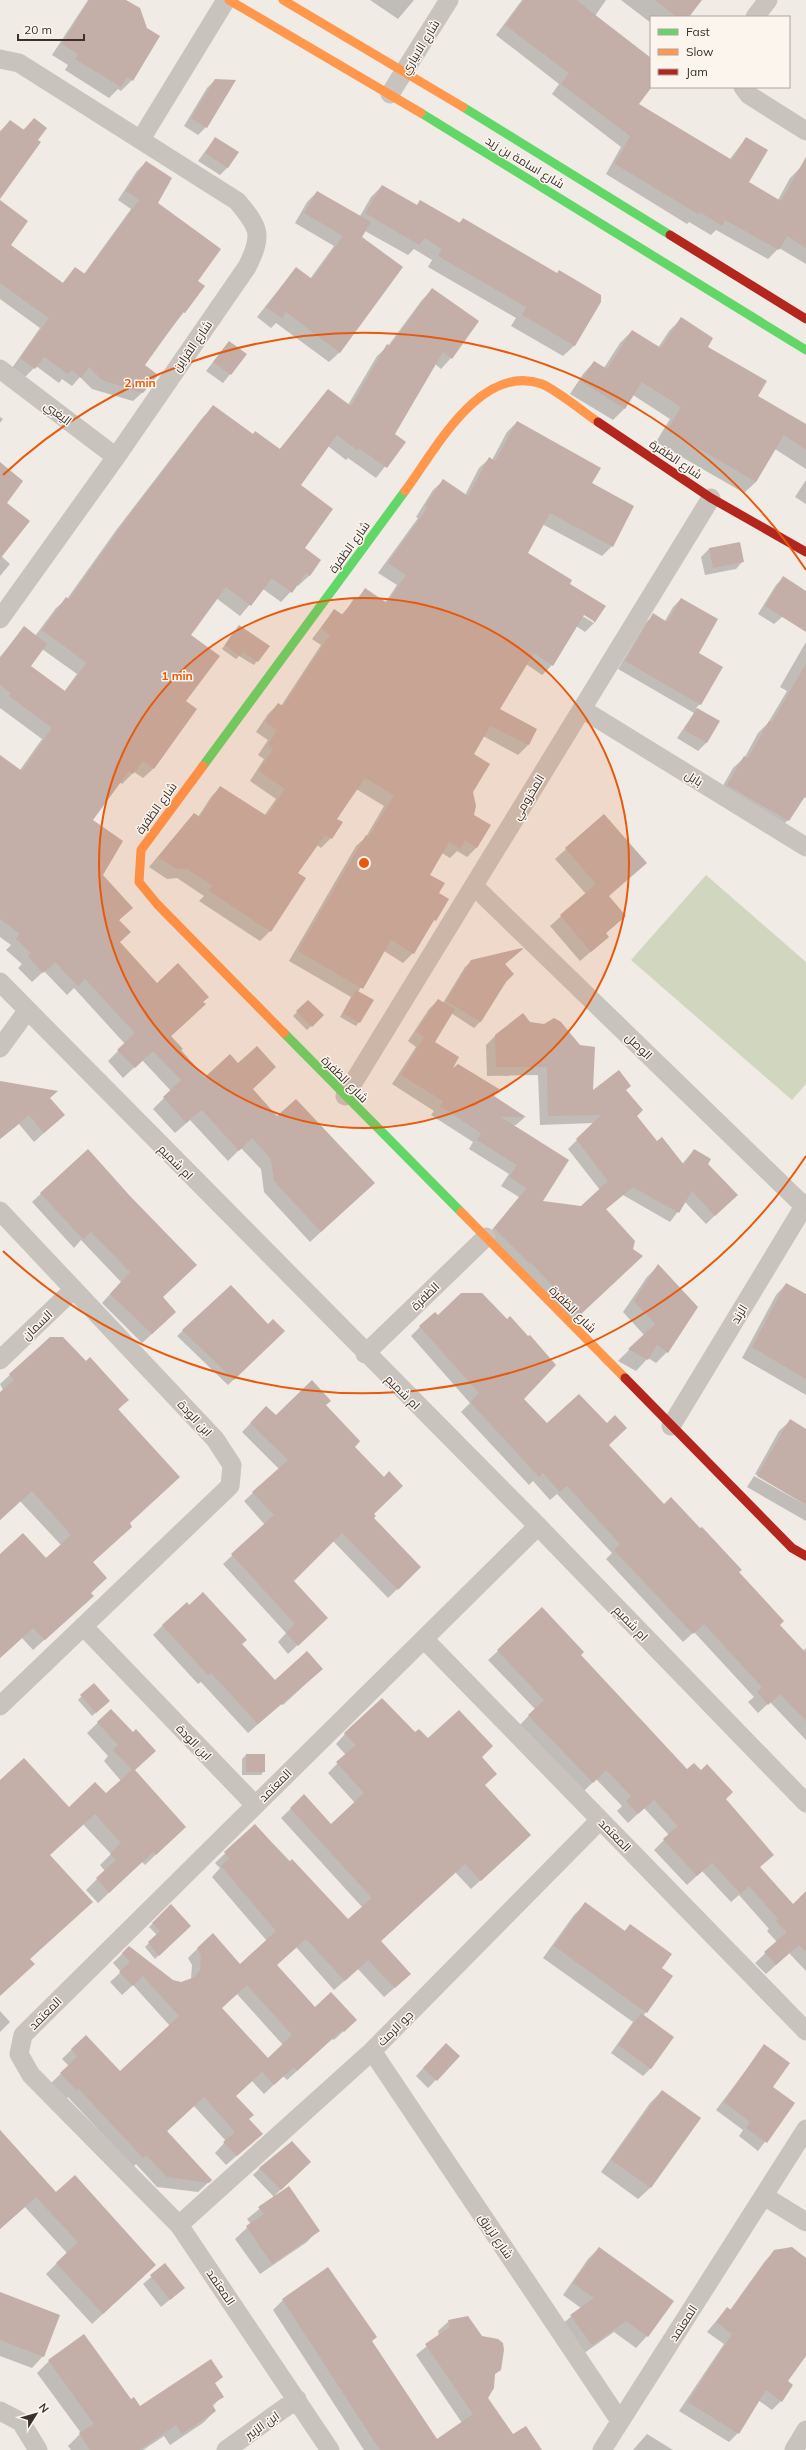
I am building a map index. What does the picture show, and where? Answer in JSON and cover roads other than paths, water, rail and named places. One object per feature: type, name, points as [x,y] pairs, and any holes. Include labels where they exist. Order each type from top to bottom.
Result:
[{"type":"street","points":[[141,139],[226,0]]},
{"type":"street","name":"شارع اسامة بن زيد","points":[[229,0],[390,94],[806,350]]},
{"type":"street","name":"شارع اسامة بن زيد","points":[[283,0],[404,71],[806,319]]},
{"type":"street","name":"شارع الابياري","points":[[390,94],[449,0]]},
{"type":"street","points":[[756,16],[768,0]]},
{"type":"street","name":"شارع القراين","points":[[0,59],[19,63],[237,201],[255,222],[257,247],[247,267],[116,457],[0,619]]},
{"type":"street","points":[[744,88],[749,95],[806,131]]},
{"type":"street","name":"اليغبي","points":[[0,369],[116,457]]},
{"type":"street","name":"شارع الظفرة","points":[[806,552],[711,498],[542,384],[514,380],[492,386],[468,405],[141,850],[139,882],[157,904],[671,1426],[792,1548],[806,1556]]},
{"type":"street","name":"المخزومي","points":[[345,1096],[711,498]]},
{"type":"street","name":"بابل","points":[[582,709],[806,847]]},
{"type":"street","name":"الوصل","points":[[474,886],[805,1204]]},
{"type":"street","name":"ام شميم","points":[[0,982],[365,1354],[538,1526],[806,1803]]},
{"type":"street","points":[[0,1048],[27,1011]]},
{"type":"street","name":"الرند","points":[[671,1426],[805,1204]]},
{"type":"street","name":"ابن الودة","points":[[0,1211],[215,1439],[232,1465],[230,1486],[0,1706]]},
{"type":"street","name":"الظفرة","points":[[365,1354],[486,1238]]},
{"type":"street","name":"السمان","points":[[0,1360],[74,1289]]},
{"type":"street","name":"المعتمد","points":[[330,2450],[179,2224],[31,2075],[19,2054],[23,2035],[538,1526]]},
{"type":"street","name":"ابن الودة","points":[[83,1626],[255,1805]]},
{"type":"street","name":"المعتمد","points":[[424,1639],[806,2031]]},
{"type":"street","name":"جو الرمث","points":[[179,2224],[372,2051],[600,1820]]},
{"type":"street","name":"شارع لزيرق","points":[[372,2051],[620,2421]]},
{"type":"street","name":"المعتمد","points":[[602,2450],[806,2129]]},
{"type":"street","points":[[764,2196],[806,2222]]},
{"type":"street","name":"ابن الزبير","points":[[226,2450],[297,2399]]},
{"type":"street","points":[[0,2411],[21,2422],[38,2450]]}]
